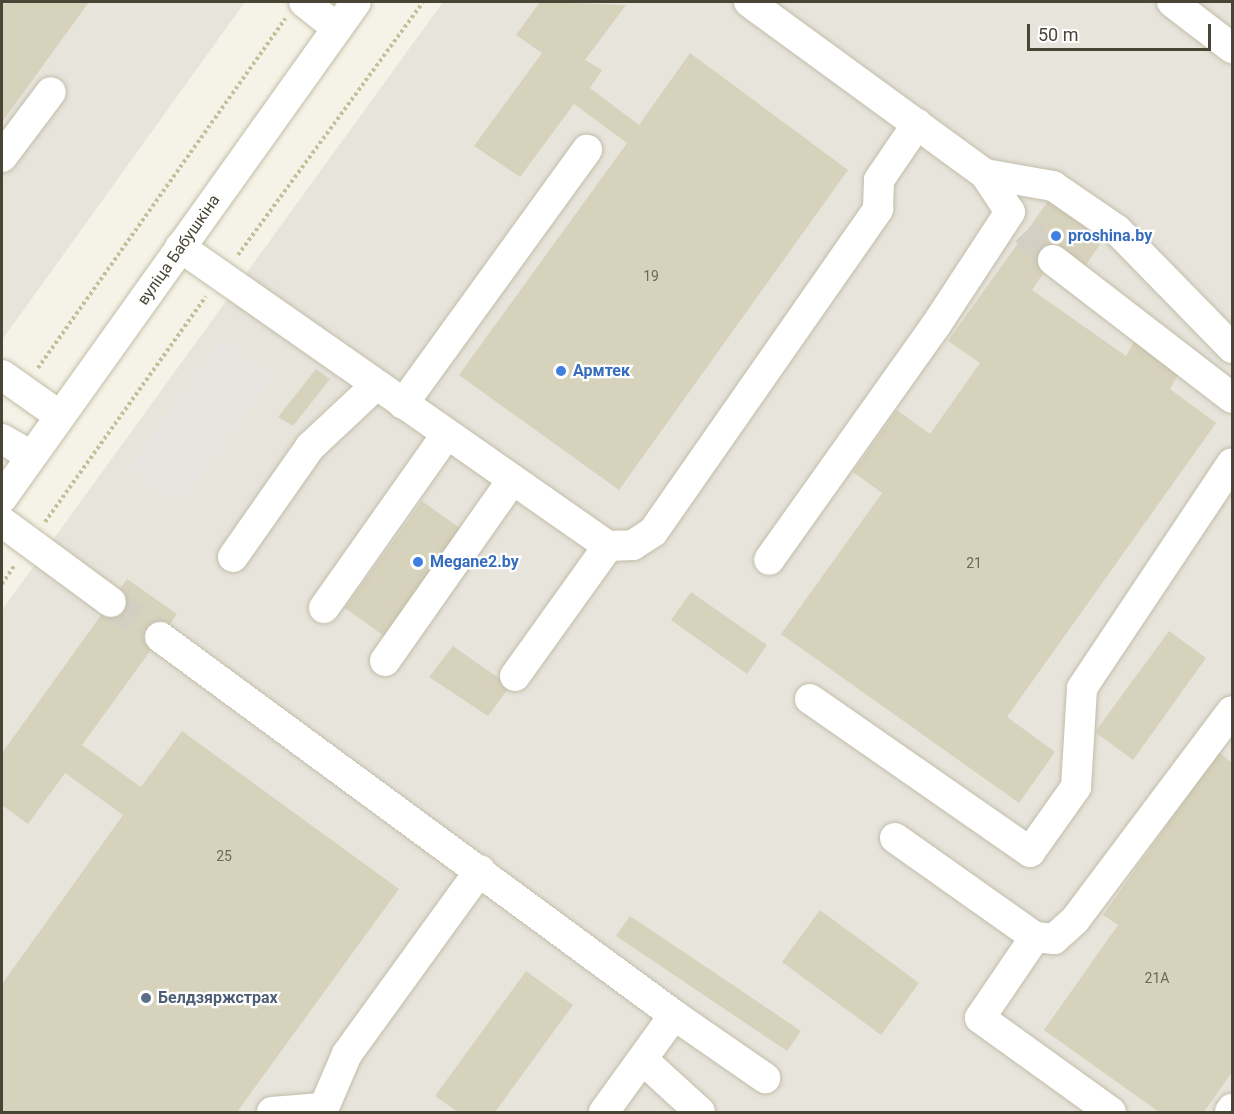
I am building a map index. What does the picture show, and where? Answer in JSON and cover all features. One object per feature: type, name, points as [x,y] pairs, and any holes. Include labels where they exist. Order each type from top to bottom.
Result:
[{"type":"street","name":"вуліца Бабушкіна","points":[[2,498],[356,2]]},
{"type":"street","points":[[749,2],[985,174],[1018,221],[936,325],[769,560]]},
{"type":"street","points":[[1172,2],[1233,48]]},
{"type":"street","points":[[298,6],[338,28]]},
{"type":"street","points":[[2,158],[51,92]]},
{"type":"street","points":[[180,247],[375,386],[608,546],[633,545],[653,532],[878,209],[879,180],[917,124]]},
{"type":"street","points":[[403,404],[587,150]]},
{"type":"street","points":[[985,174],[1053,186],[1117,230],[1233,348]]},
{"type":"street","points":[[1053,260],[1233,398]]},
{"type":"street","points":[[13,382],[60,416]]},
{"type":"street","points":[[233,557],[310,447],[375,386]]},
{"type":"street","points":[[324,608],[446,435]]},
{"type":"street","points":[[2,439],[31,456]]},
{"type":"street","points":[[810,699],[1030,852],[1076,787],[1082,688],[1233,463]]},
{"type":"street","points":[[385,661],[512,480]]},
{"type":"street","points":[[2,522],[111,602]]},
{"type":"street","points":[[515,676],[608,546]]},
{"type":"street","points":[[160,637],[480,870],[674,1015],[765,1078]]},
{"type":"street","points":[[895,838],[1035,937],[1054,939],[1075,920],[1233,711]]},
{"type":"street","points":[[272,1113],[322,1110],[347,1054],[480,870]]},
{"type":"street","points":[[1035,937],[980,1018],[1111,1113]]},
{"type":"street","points":[[604,1113],[674,1015]]},
{"type":"street","points":[[643,1060],[700,1113]]},
{"type":"path","points":[[13,382],[298,6]]},
{"type":"shaded area","points":[[2,2],[245,2],[2,340]]},
{"type":"shaded area","points":[[443,2],[1232,2],[1232,1112],[2,1112],[2,610]]},
{"type":"shaded area","points":[[222,338],[274,375],[180,504],[128,470]]},
{"type":"building","points":[[2,2],[89,2],[2,122]]},
{"type":"building","points":[[540,2],[626,5],[585,60],[602,70],[590,88],[639,125],[690,53],[848,170],[619,490],[459,375],[627,143],[574,104],[520,177],[474,146],[542,53],[516,35]]},
{"type":"building","points":[[1051,197],[1106,236],[1081,272],[1057,255],[1032,290],[1126,356],[1134,342],[1179,373],[1170,389],[1216,423],[1007,717],[1055,752],[1019,803],[781,634],[882,493],[853,472],[897,410],[930,434],[980,363],[948,341]]},
{"type":"building","points":[[316,369],[330,379],[293,426],[278,417]]},
{"type":"building","points":[[422,501],[461,529],[384,636],[345,608]]},
{"type":"building","points":[[127,579],[177,614],[82,745],[141,787],[182,731],[399,889],[237,1112],[2,1112],[2,984],[123,815],[65,773],[28,824],[2,805],[2,753]]},
{"type":"building","points":[[691,592],[767,645],[747,674],[671,620]]},
{"type":"building","points":[[1169,631],[1206,658],[1133,760],[1095,732]]},
{"type":"building","points":[[453,646],[510,686],[488,716],[429,677]]},
{"type":"building","points":[[1219,752],[1232,763],[1232,1072],[1204,1112],[1159,1112],[1044,1030],[1118,925],[1103,915]]},
{"type":"building","points":[[820,910],[919,983],[881,1035],[782,962]]},
{"type":"building","points":[[630,916],[801,1031],[787,1051],[616,936]]},
{"type":"building","points":[[526,971],[573,1005],[495,1112],[458,1112],[435,1096]]},
{"type":"tunnel","points":[[1026,231],[1053,260]]},
{"type":"tunnel","points":[[111,602],[160,637]]},
{"type":"place","name":"proshina.by","points":[[1056,236]]},
{"type":"place","name":"Армтек","points":[[561,371]]},
{"type":"place","name":"Megane2.by","points":[[418,562]]},
{"type":"place","name":"Белдзяржстрах","points":[[146,998]]}]
